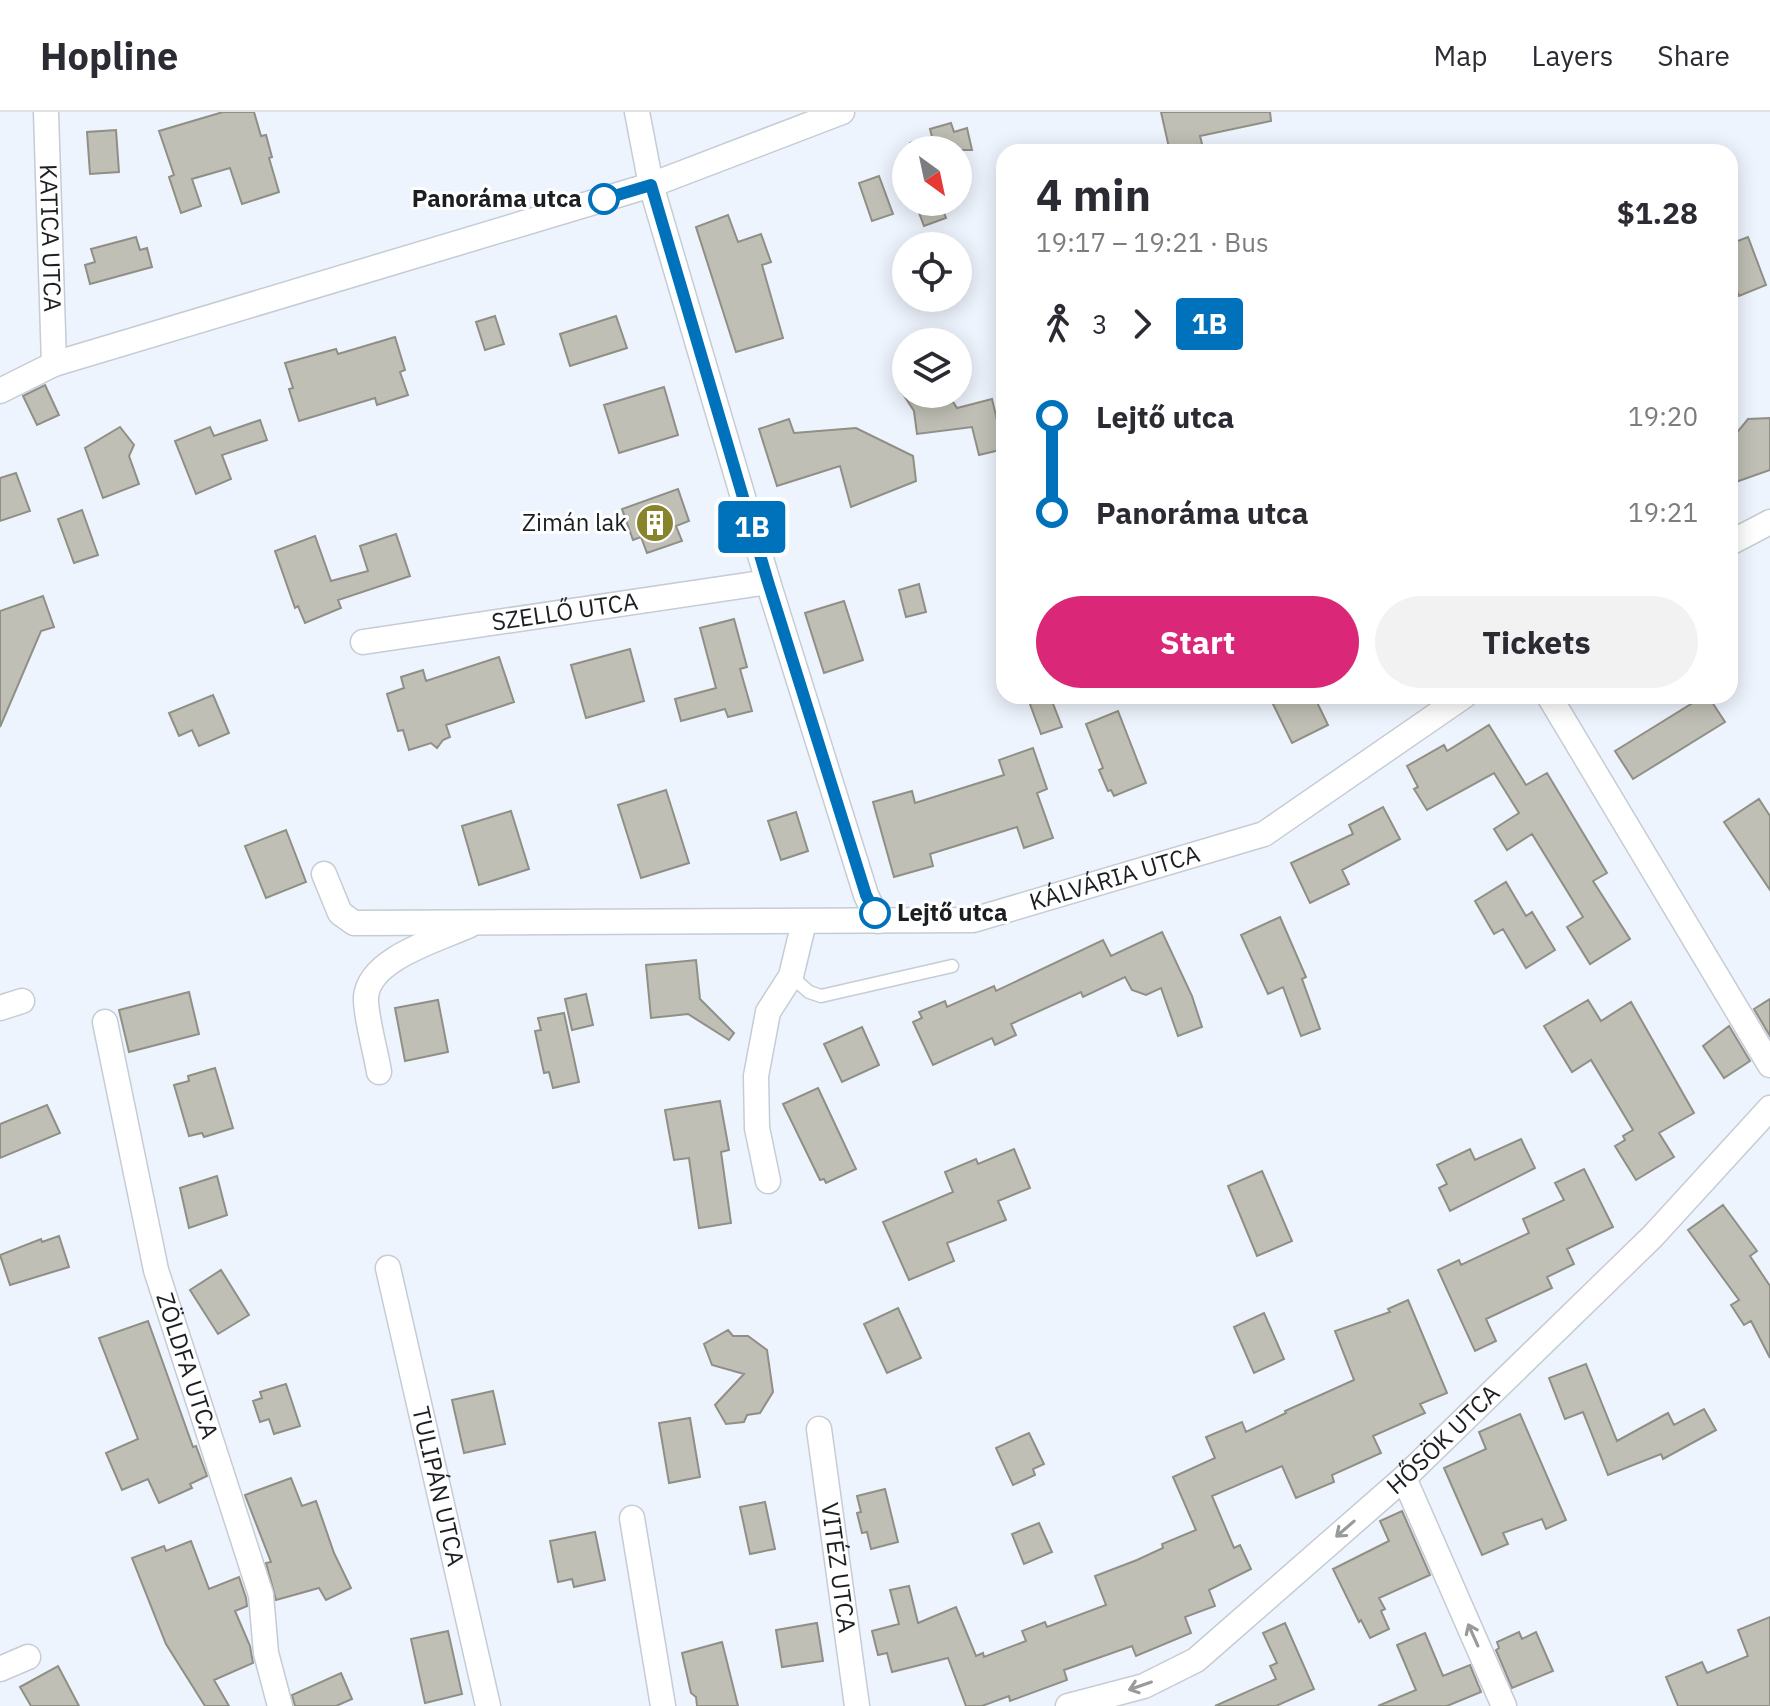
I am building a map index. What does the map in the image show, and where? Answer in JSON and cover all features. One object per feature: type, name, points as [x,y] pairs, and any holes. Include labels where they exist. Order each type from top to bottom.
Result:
[{"type":"street","name":"KATICA UTCA","points":[[46,112],[54,364]]},
{"type":"street","points":[[637,112],[651,185],[768,582],[866,895],[878,921]]},
{"type":"street","points":[[0,391],[54,364],[651,185],[842,112]]},
{"type":"street","points":[[1738,539],[1770,522]]},
{"type":"street","name":"SZELLŐ UTCA","points":[[363,642],[768,582]]},
{"type":"street","name":"KÁLVÁRIA UTCA","points":[[324,874],[340,913],[354,923],[973,920],[1264,834],[1452,704]]},
{"type":"street","points":[[1554,704],[1770,1065]]},
{"type":"street","name":"KÁLVÁRIA UTCA","points":[[379,1072],[366,996],[377,971],[398,957],[480,921]]},
{"type":"street","points":[[768,1181],[757,1128],[756,1076],[768,1012],[791,976],[804,922]]},
{"type":"street","name":"ZÖLDFA UTCA","points":[[105,1022],[156,1270],[261,1595],[266,1653],[280,1706]]},
{"type":"street","name":"HŐSÖK UTCA","points":[[1068,1706],[1144,1686],[1196,1660],[1404,1478],[1653,1236],[1770,1108]]},
{"type":"street","name":"TULIPÁN UTCA","points":[[388,1268],[488,1706]]},
{"type":"street","name":"VITÉZ UTCA","points":[[819,1429],[857,1706]]},
{"type":"street","points":[[1404,1478],[1504,1706]]},
{"type":"street","points":[[632,1518],[663,1706]]},
{"type":"street","points":[[0,1669],[28,1657]]},
{"type":"lane","points":[[791,976],[809,992],[821,996],[952,966]]},
{"type":"building","points":[[223,112],[254,112],[261,136],[266,135],[279,192],[242,204],[230,168],[192,179],[201,206],[181,213],[169,177],[174,175],[159,131]]},
{"type":"building","points":[[1161,112],[1270,112],[1271,121],[1200,136],[1202,144],[1168,144]]},
{"type":"building","points":[[951,123],[954,132],[967,128],[969,136],[932,136],[930,129]]},
{"type":"building","points":[[116,130],[119,172],[90,174],[87,132]]},
{"type":"building","points":[[879,176],[892,214],[872,221],[859,183]]},
{"type":"building","points":[[728,215],[738,242],[761,234],[771,262],[762,265],[783,338],[736,352],[696,227]]},
{"type":"building","points":[[920,216],[945,216],[946,218],[924,226]]},
{"type":"building","points":[[136,237],[140,250],[147,248],[152,267],[90,284],[85,265],[95,262],[91,249]]},
{"type":"building","points":[[1748,237],[1766,285],[1739,296],[1738,294],[1738,241]]},
{"type":"building","points":[[495,316],[504,344],[485,350],[476,322]]},
{"type":"building","points":[[616,316],[627,348],[570,366],[560,334]]},
{"type":"building","points":[[395,337],[405,370],[400,372],[408,395],[377,405],[375,398],[299,421],[285,363],[336,349],[338,354]]},
{"type":"building","points":[[45,385],[59,415],[37,425],[23,396]]},
{"type":"building","points":[[664,387],[678,435],[619,453],[604,405]]},
{"type":"building","points":[[992,399],[996,416],[996,451],[979,455],[972,427],[917,434],[912,408],[972,408],[972,404]]},
{"type":"building","points":[[1770,418],[1770,470],[1738,481],[1738,431],[1748,419]]},
{"type":"building","points":[[789,419],[794,433],[856,428],[913,456],[916,481],[851,507],[840,466],[777,486],[759,429]]},
{"type":"building","points":[[260,420],[267,440],[222,455],[231,479],[196,494],[175,441],[210,427],[214,436]]},
{"type":"building","points":[[120,427],[134,445],[129,456],[139,484],[103,498],[85,448]]},
{"type":"building","points":[[16,473],[30,511],[0,521],[0,478]]},
{"type":"building","name":"Zimán lak","points":[[678,489],[689,521],[676,526],[682,541],[647,553],[641,537],[633,540],[622,509]]},
{"type":"building","points":[[82,510],[98,555],[74,563],[58,519]]},
{"type":"building","points":[[396,534],[410,576],[338,600],[341,608],[305,623],[298,606],[295,608],[275,551],[315,536],[331,581],[368,571],[360,546]]},
{"type":"building","points":[[919,584],[926,612],[906,617],[899,590]]},
{"type":"building","points":[[43,596],[54,627],[41,631],[0,727],[0,611]]},
{"type":"building","points":[[844,601],[863,660],[824,673],[805,613]]},
{"type":"building","points":[[734,619],[747,667],[740,669],[752,711],[728,717],[725,709],[681,721],[675,699],[716,688],[700,628]]},
{"type":"building","points":[[630,649],[644,701],[586,718],[571,665]]},
{"type":"building","points":[[499,657],[514,702],[446,725],[450,737],[437,748],[431,743],[409,750],[403,730],[398,731],[387,694],[404,688],[401,677],[423,670],[426,681]]},
{"type":"building","points":[[213,695],[229,733],[199,746],[192,730],[179,736],[169,713]]},
{"type":"building","points":[[1030,704],[1053,704],[1062,727],[1041,734]]},
{"type":"building","points":[[1273,704],[1318,704],[1328,725],[1292,743]]},
{"type":"building","points":[[1691,704],[1713,704],[1725,722],[1633,779],[1615,751]]},
{"type":"building","points":[[1118,711],[1146,783],[1114,796],[1111,790],[1108,791],[1099,770],[1103,768],[1086,724]]},
{"type":"building","points":[[1489,725],[1526,785],[1547,773],[1607,873],[1593,881],[1630,939],[1590,964],[1567,927],[1583,917],[1532,834],[1507,850],[1494,829],[1519,813],[1494,773],[1427,810],[1414,789],[1418,787],[1407,766],[1444,745],[1447,751]]},
{"type":"building","points":[[1033,748],[1047,789],[1037,793],[1053,838],[1024,848],[1017,827],[930,854],[933,866],[894,877],[873,802],[912,791],[915,803],[1004,775],[999,760]]},
{"type":"building","points":[[666,790],[689,863],[641,878],[618,805]]},
{"type":"building","points":[[1759,799],[1770,816],[1770,890],[1724,822]]},
{"type":"building","points":[[1383,807],[1400,839],[1342,870],[1349,884],[1310,903],[1291,863],[1353,834],[1349,825]]},
{"type":"building","points":[[511,811],[529,869],[479,885],[462,826]]},
{"type":"building","points":[[796,812],[808,851],[781,860],[768,821]]},
{"type":"building","points":[[286,830],[306,882],[266,898],[245,846]]},
{"type":"building","points":[[1506,882],[1526,916],[1532,912],[1555,950],[1526,968],[1503,929],[1494,934],[1475,901]]},
{"type":"building","points":[[1280,917],[1306,977],[1302,979],[1320,1029],[1301,1036],[1283,987],[1268,994],[1241,935]]},
{"type":"building","points":[[1162,932],[1192,996],[1202,1027],[1178,1036],[1161,988],[1146,995],[1132,990],[1125,977],[1083,997],[1081,992],[1011,1024],[1016,1035],[995,1045],[992,1038],[933,1065],[913,1022],[922,1018],[919,1012],[945,1001],[947,1007],[994,986],[996,991],[1103,940],[1111,956]]},
{"type":"building","points":[[696,960],[700,999],[734,1033],[729,1040],[688,1014],[651,1018],[646,965]]},
{"type":"building","points":[[189,992],[199,1034],[129,1052],[119,1010]]},
{"type":"building","points":[[586,994],[593,1025],[572,1030],[565,999]]},
{"type":"building","points":[[1770,999],[1770,1036],[1754,1009]]},
{"type":"building","points":[[438,1000],[448,1052],[405,1061],[395,1008]]},
{"type":"building","points":[[1588,1000],[1601,1021],[1631,1002],[1694,1113],[1659,1133],[1674,1157],[1636,1180],[1615,1146],[1633,1130],[1591,1060],[1572,1072],[1544,1026]]},
{"type":"building","points":[[564,1013],[579,1082],[553,1088],[549,1072],[544,1073],[535,1031],[541,1030],[538,1018]]},
{"type":"building","points":[[1729,1026],[1750,1061],[1724,1078],[1703,1046]]},
{"type":"building","points":[[862,1027],[879,1065],[842,1082],[824,1044]]},
{"type":"building","points":[[215,1068],[233,1128],[204,1137],[202,1133],[189,1136],[174,1085],[189,1081],[188,1076]]},
{"type":"building","points":[[818,1088],[856,1169],[826,1183],[824,1179],[820,1180],[783,1104]]},
{"type":"building","points":[[720,1101],[729,1150],[721,1152],[731,1223],[699,1228],[689,1158],[674,1160],[665,1110]]},
{"type":"building","points":[[47,1105],[60,1133],[0,1158],[0,1124]]},
{"type":"building","points":[[1521,1139],[1535,1168],[1450,1211],[1439,1188],[1447,1184],[1437,1165],[1470,1149],[1475,1160]]},
{"type":"building","points":[[1014,1149],[1030,1188],[998,1201],[1006,1220],[947,1243],[954,1261],[909,1280],[883,1222],[953,1192],[945,1172],[976,1159],[978,1164]]},
{"type":"building","points":[[1584,1169],[1613,1227],[1567,1249],[1574,1264],[1547,1277],[1552,1288],[1486,1319],[1496,1341],[1475,1351],[1438,1270],[1459,1260],[1461,1265],[1529,1233],[1523,1219],[1564,1200],[1555,1183]]},
{"type":"building","points":[[1262,1171],[1292,1241],[1257,1256],[1228,1186]]},
{"type":"building","points":[[217,1176],[227,1215],[189,1228],[180,1188]]},
{"type":"building","points":[[1723,1205],[1757,1251],[1750,1256],[1770,1286],[1770,1358],[1751,1321],[1744,1325],[1731,1305],[1739,1300],[1688,1230]]},
{"type":"building","points":[[59,1236],[69,1267],[10,1285],[0,1255],[41,1239],[42,1242]]},
{"type":"building","points":[[221,1270],[249,1315],[218,1334],[190,1290]]},
{"type":"building","points":[[1408,1300],[1447,1393],[1420,1404],[1425,1413],[1373,1436],[1381,1453],[1332,1475],[1334,1482],[1296,1498],[1282,1466],[1212,1496],[1234,1548],[1240,1545],[1251,1569],[1209,1590],[1215,1606],[1185,1617],[1191,1633],[1136,1656],[1132,1646],[1064,1670],[1067,1680],[1010,1701],[1009,1696],[982,1706],[966,1706],[948,1658],[892,1672],[887,1653],[878,1655],[872,1631],[899,1624],[890,1590],[909,1586],[918,1623],[956,1607],[976,1656],[983,1653],[984,1657],[1026,1641],[1022,1631],[1045,1622],[1047,1627],[1106,1605],[1095,1576],[1137,1560],[1163,1548],[1162,1544],[1196,1530],[1173,1477],[1215,1458],[1206,1437],[1242,1422],[1246,1432],[1354,1380],[1335,1331],[1390,1312],[1388,1309]]},
{"type":"building","points":[[898,1308],[921,1358],[887,1373],[864,1324]]},
{"type":"building","points":[[1264,1313],[1284,1359],[1254,1373],[1234,1327]]},
{"type":"building","points":[[148,1321],[193,1447],[196,1446],[207,1476],[190,1484],[192,1488],[159,1503],[148,1479],[122,1490],[106,1453],[138,1439],[99,1338]]},
{"type":"building","points":[[728,1330],[733,1336],[748,1336],[767,1350],[773,1392],[760,1413],[747,1415],[744,1422],[726,1424],[715,1405],[744,1374],[712,1365],[704,1344]]},
{"type":"building","points":[[1586,1364],[1617,1441],[1668,1413],[1674,1425],[1704,1409],[1716,1430],[1663,1459],[1661,1454],[1608,1475],[1583,1412],[1565,1419],[1549,1378]]},
{"type":"building","points":[[286,1384],[300,1426],[274,1434],[269,1419],[260,1422],[253,1401],[262,1398],[260,1392]]},
{"type":"building","points":[[493,1391],[505,1444],[464,1453],[452,1400]]},
{"type":"building","points":[[1520,1414],[1566,1520],[1546,1529],[1542,1519],[1503,1533],[1508,1544],[1482,1555],[1444,1468],[1486,1449],[1479,1432]]},
{"type":"building","points":[[690,1418],[700,1477],[669,1483],[659,1423]]},
{"type":"building","points":[[1029,1433],[1044,1464],[1033,1469],[1035,1475],[1013,1485],[996,1448]]},
{"type":"building","points":[[291,1478],[302,1506],[316,1501],[334,1553],[351,1588],[326,1600],[319,1588],[276,1600],[266,1563],[271,1562],[245,1495]]},
{"type":"building","points":[[885,1489],[898,1542],[871,1549],[867,1532],[862,1533],[857,1496]]},
{"type":"building","points":[[765,1502],[775,1549],[750,1554],[740,1507]]},
{"type":"building","points":[[1402,1511],[1430,1575],[1379,1598],[1389,1629],[1370,1638],[1333,1569],[1389,1541],[1380,1521]]},
{"type":"building","points":[[1039,1523],[1052,1552],[1024,1564],[1012,1534]]},
{"type":"building","points":[[595,1532],[605,1580],[574,1587],[572,1579],[558,1582],[550,1541]]},
{"type":"building","points":[[191,1541],[209,1589],[239,1577],[246,1598],[247,1606],[235,1611],[250,1646],[253,1663],[214,1680],[229,1706],[205,1706],[166,1644],[132,1558],[164,1546],[166,1551]]},
{"type":"building","points":[[1770,1617],[1770,1706],[1678,1706],[1666,1677],[1702,1662],[1707,1673],[1748,1656],[1738,1630]]},
{"type":"building","points":[[817,1623],[823,1661],[782,1667],[776,1630]]},
{"type":"building","points":[[1285,1623],[1314,1689],[1276,1706],[1215,1706],[1276,1679],[1270,1666],[1277,1663],[1263,1633]]},
{"type":"building","points":[[448,1631],[462,1694],[425,1703],[411,1639]]},
{"type":"building","points":[[1519,1632],[1522,1639],[1536,1632],[1553,1671],[1512,1688],[1496,1650],[1499,1648],[1497,1642]]},
{"type":"building","points":[[1425,1633],[1443,1676],[1470,1665],[1481,1692],[1447,1706],[1378,1706],[1416,1690],[1397,1645]]},
{"type":"building","points":[[722,1642],[738,1706],[697,1706],[682,1653]]},
{"type":"building","points":[[58,1666],[79,1706],[31,1706],[20,1687]]},
{"type":"building","points":[[341,1673],[352,1699],[336,1706],[295,1706],[292,1695]]},
{"type":"bus line","name":"1B","points":[[604,199],[651,185],[768,582],[866,895],[875,913]]},
{"type":"place","name":"Panoráma utca","points":[[604,199]]},
{"type":"place","name":"Zimán lak","points":[[655,523]]},
{"type":"place","name":"Lejtő utca","points":[[875,913]]}]
